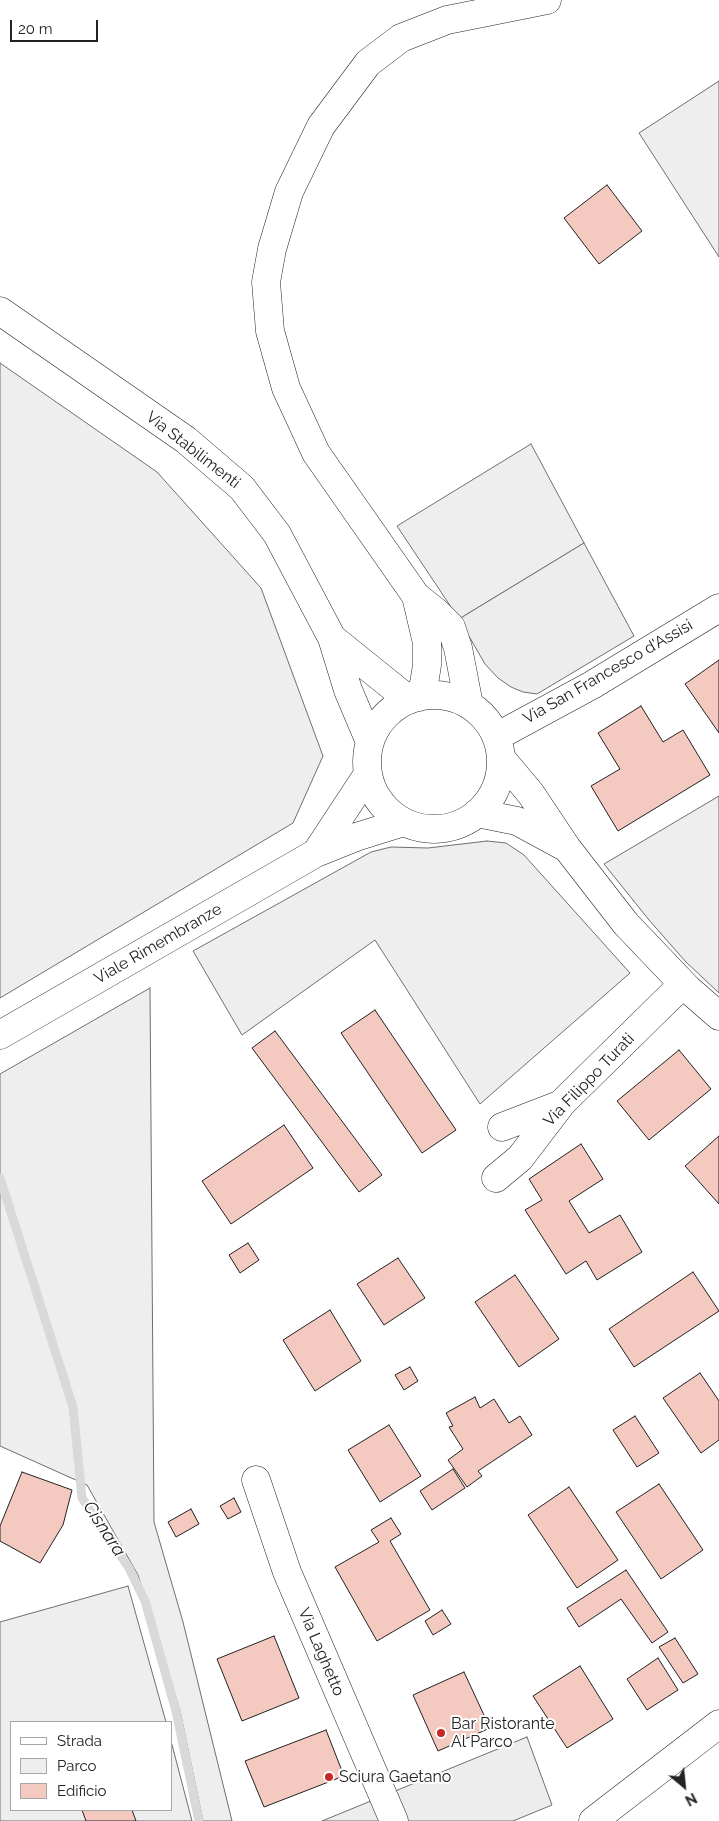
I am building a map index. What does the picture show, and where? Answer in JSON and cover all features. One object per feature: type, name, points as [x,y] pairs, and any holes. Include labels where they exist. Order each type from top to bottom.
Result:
[{"type":"street","points":[[469,705],[458,648],[451,628],[436,612],[416,596],[316,453],[286,388],[270,330],[266,282],[272,249],[289,192],[321,126],[368,63],[401,38],[447,20],[547,0]]},
{"type":"street","name":"Via Stabilimenti","points":[[0,311],[186,440],[242,488],[277,534],[332,638],[348,690],[370,742]]},
{"type":"street","points":[[414,699],[424,684],[427,665],[427,642],[416,596]]},
{"type":"street","name":"Via San Francesco d'Assisi","points":[[499,747],[592,685],[719,608]]},
{"type":"street","name":"Via Stabilimenti","points":[[332,638],[414,699]]},
{"type":"street","points":[[499,747],[500,778],[491,798],[478,814],[455,826],[442,829],[416,827],[404,822],[387,810],[375,794],[368,774],[367,758],[370,742],[385,716],[414,699],[432,695],[457,699],[469,705],[485,719],[499,747],[567,848],[626,924],[683,984],[719,1016]]},
{"type":"street","name":"Viale Rimembranze","points":[[316,853],[368,774]]},
{"type":"street","points":[[478,814],[517,821],[567,848]]},
{"type":"street","name":"Viale Rimembranze","points":[[0,1035],[316,853],[356,837],[404,822]]},
{"type":"street","name":"Via Filippo Turati","points":[[496,1178],[520,1158],[562,1103],[683,984]]},
{"type":"street","points":[[502,1127],[562,1103]]},
{"type":"street","name":"Via Laghetto","points":[[256,1480],[287,1572],[394,1821]]},
{"type":"street","points":[[593,1821],[719,1724]]},
{"type":"green space","points":[[719,81],[719,257],[639,133]]},
{"type":"green space","points":[[0,363],[157,472],[261,588],[323,756],[293,823],[0,998]]},
{"type":"green space","points":[[531,444],[584,543],[459,619],[397,526]]},
{"type":"green space","points":[[719,796],[719,993],[686,962],[604,864]]},
{"type":"green space","points":[[487,841],[506,843],[524,855],[630,973],[480,1104],[375,940],[242,1035],[193,951],[371,852],[391,847],[428,848]]},
{"type":"green space","points":[[150,988],[154,1522],[183,1622],[232,1821],[203,1821],[180,1711],[138,1575],[87,1485],[0,1446],[0,1074]]},
{"type":"green space","points":[[128,1586],[166,1721],[10,1721],[10,1811],[172,1811],[172,1745],[192,1821],[0,1821],[0,1622]]},
{"type":"shaded area","points":[[584,543],[634,636],[537,694],[523,692],[511,687],[498,678],[485,664],[459,619]]},
{"type":"shaded area","points":[[527,1737],[552,1805],[513,1821],[322,1821]]},
{"type":"building","points":[[607,185],[642,231],[599,264],[564,218]]},
{"type":"building","points":[[719,660],[719,733],[685,684]]},
{"type":"building","points":[[641,706],[663,742],[683,730],[710,775],[618,831],[591,786],[620,769],[598,733]]},
{"type":"building","points":[[375,1010],[456,1130],[422,1153],[341,1033]]},
{"type":"building","points":[[275,1031],[382,1175],[359,1192],[252,1048]]},
{"type":"building","points":[[679,1050],[711,1089],[649,1140],[617,1101]]},
{"type":"building","points":[[284,1125],[313,1168],[231,1224],[202,1181]]},
{"type":"building","points":[[719,1136],[719,1204],[685,1166]]},
{"type":"building","points":[[581,1144],[603,1179],[569,1201],[589,1233],[620,1215],[642,1252],[597,1280],[586,1261],[566,1274],[525,1210],[542,1200],[529,1179]]},
{"type":"building","points":[[248,1243],[259,1260],[240,1273],[229,1255]]},
{"type":"building","points":[[398,1258],[425,1298],[384,1325],[357,1284]]},
{"type":"building","points":[[693,1272],[719,1311],[634,1367],[609,1329]]},
{"type":"building","points":[[515,1275],[559,1339],[519,1367],[475,1302]]},
{"type":"building","points":[[330,1310],[361,1361],[315,1391],[283,1340]]},
{"type":"building","points":[[410,1367],[418,1381],[404,1390],[395,1375]]},
{"type":"building","points":[[700,1373],[719,1401],[719,1440],[701,1453],[663,1398]]},
{"type":"building","points":[[475,1397],[480,1408],[494,1399],[509,1423],[520,1416],[532,1435],[478,1471],[482,1476],[467,1487],[448,1460],[463,1449],[449,1427],[453,1426],[446,1413]]},
{"type":"building","points":[[635,1416],[659,1453],[637,1467],[613,1430]]},
{"type":"building","points":[[389,1425],[421,1476],[380,1502],[348,1450]]},
{"type":"building","points":[[453,1469],[465,1488],[432,1510],[420,1491]]},
{"type":"building","points":[[22,1472],[72,1490],[63,1525],[40,1563],[0,1541],[0,1526]]},
{"type":"building","points":[[659,1484],[703,1550],[661,1579],[616,1512]]},
{"type":"building","points":[[569,1487],[618,1560],[577,1588],[528,1515]]},
{"type":"building","points":[[234,1498],[241,1512],[228,1519],[220,1506]]},
{"type":"building","points":[[191,1509],[199,1524],[176,1537],[168,1522]]},
{"type":"building","points":[[391,1518],[401,1534],[390,1541],[430,1610],[377,1641],[335,1567],[379,1542],[371,1530]]},
{"type":"building","points":[[626,1570],[668,1632],[652,1643],[621,1599],[579,1627],[567,1608]]},
{"type":"building","points":[[442,1610],[451,1624],[433,1635],[425,1621]]},
{"type":"building","points":[[274,1636],[299,1698],[242,1721],[217,1659]]},
{"type":"building","points":[[675,1638],[698,1674],[683,1683],[659,1647]]},
{"type":"building","points":[[658,1658],[678,1690],[647,1710],[627,1679]]},
{"type":"building","points":[[580,1666],[613,1719],[567,1748],[533,1696]]},
{"type":"building","points":[[464,1672],[490,1728],[438,1751],[413,1695]]},
{"type":"building","points":[[326,1730],[344,1776],[264,1807],[245,1761]]},
{"type":"building","points":[[82,1811],[132,1811],[136,1821],[86,1821]]},
{"type":"waterway","name":"Cisnara","points":[[0,1178],[73,1407],[82,1498],[129,1568],[145,1601],[176,1711],[199,1821]]},
{"type":"place","name":"Bar Ristorante Al Parco","points":[[441,1733]]},
{"type":"place","name":"Sciura Gaetano","points":[[329,1777]]}]
